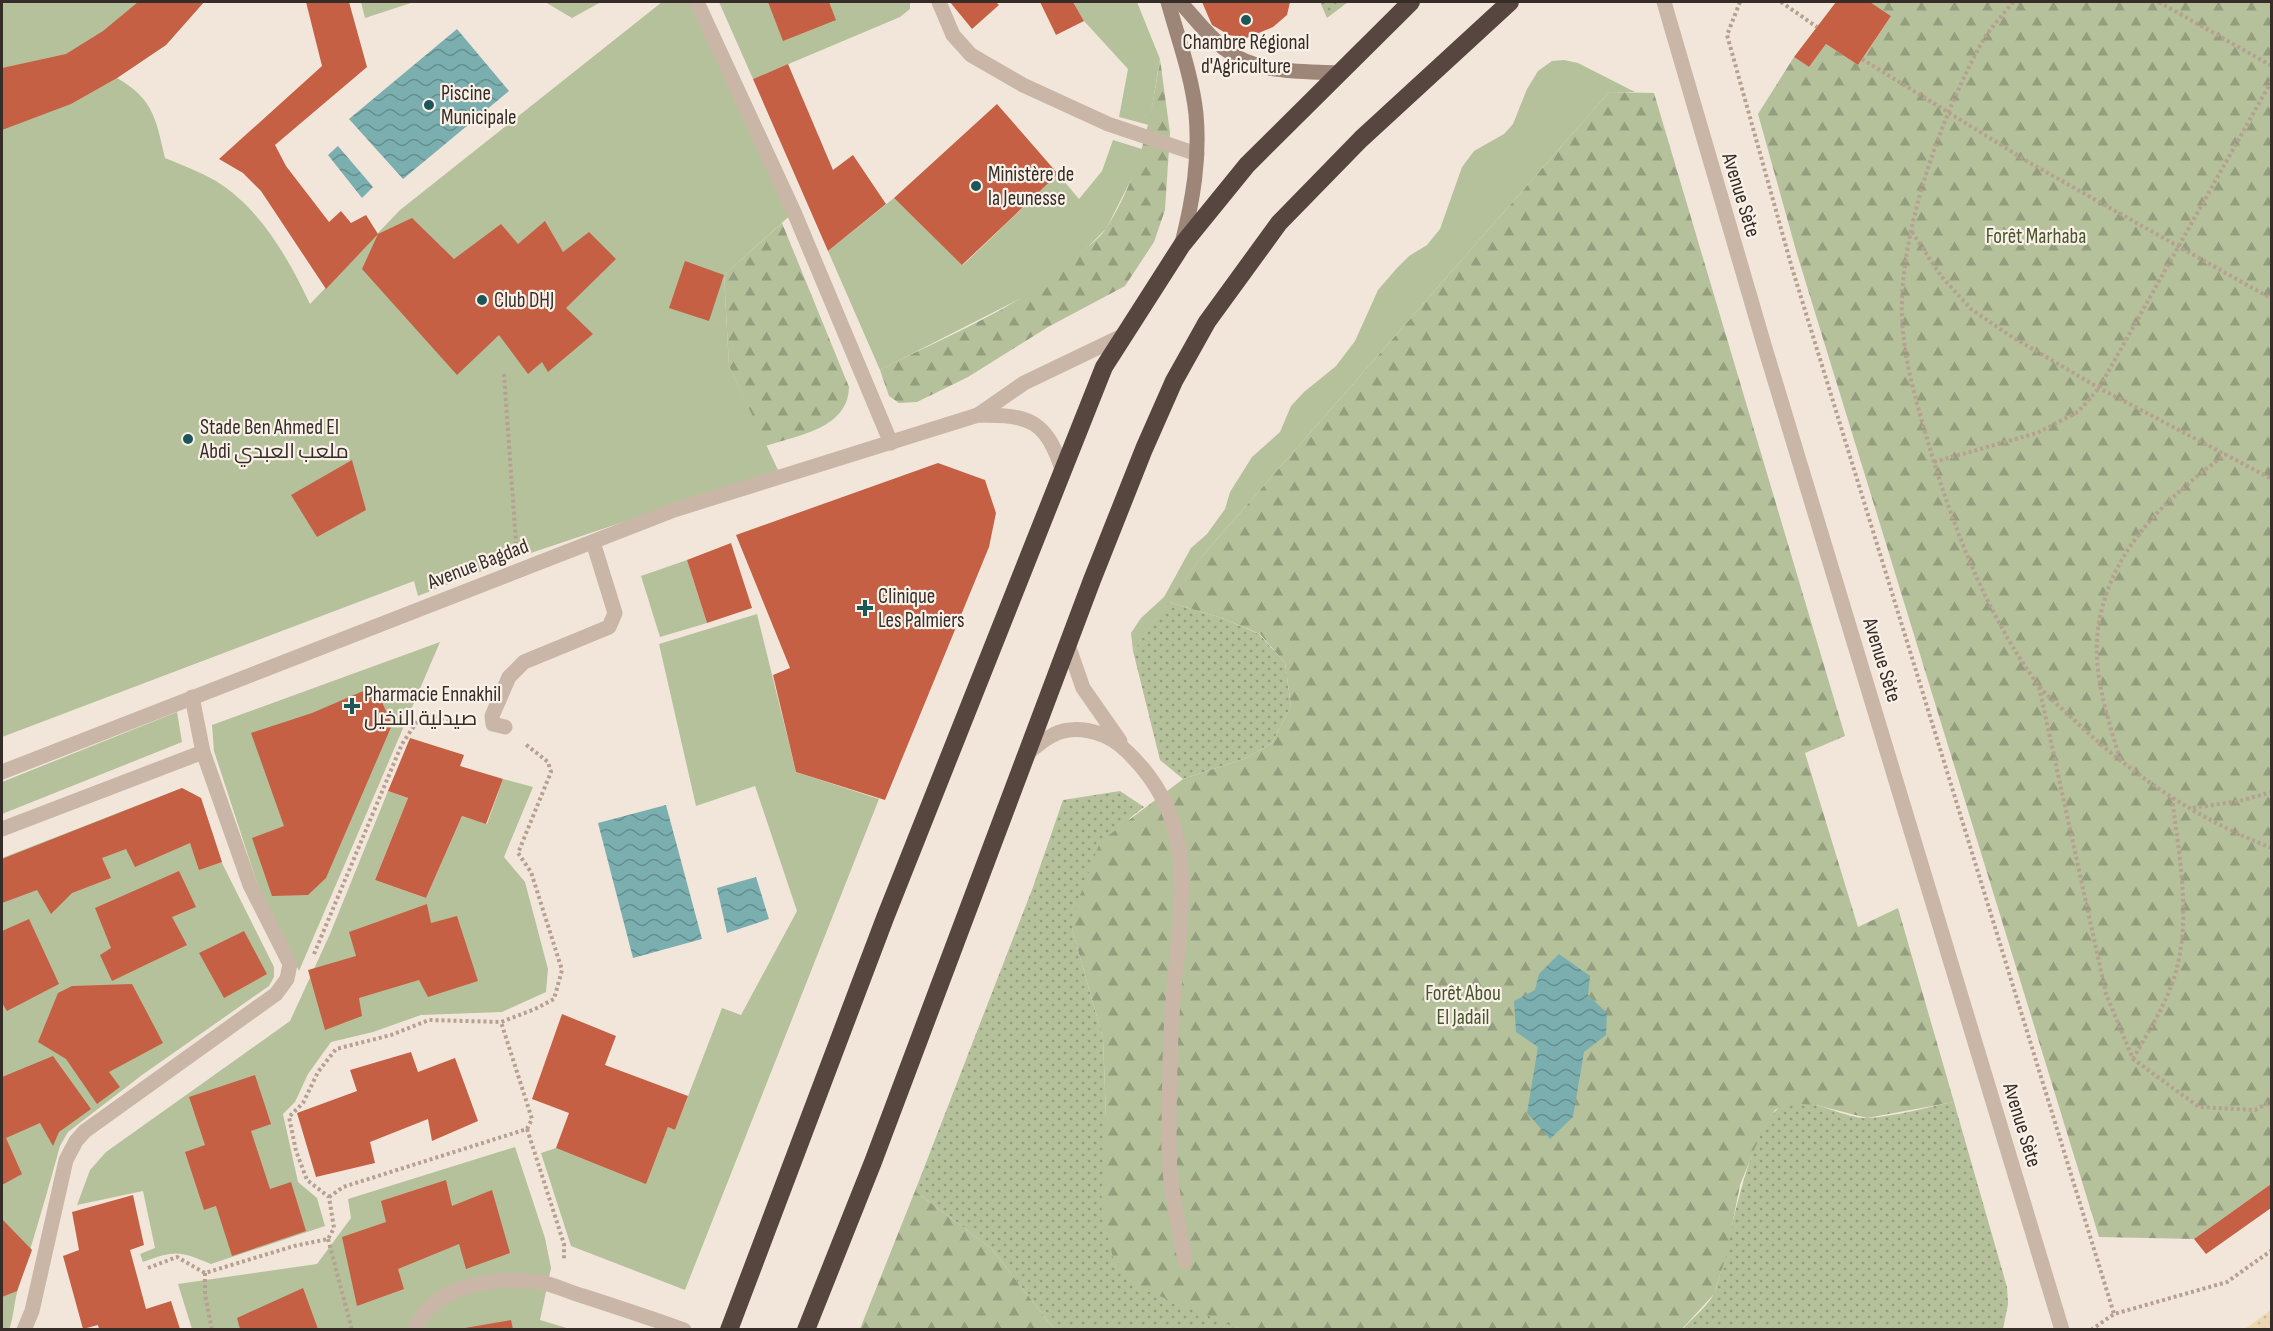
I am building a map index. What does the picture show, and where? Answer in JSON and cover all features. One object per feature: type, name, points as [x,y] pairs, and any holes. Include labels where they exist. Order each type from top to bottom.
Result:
[{"type":"highway","points":[[729,1329],[889,908],[1104,367],[1182,245],[1247,165],[1337,73],[1411,2]]},
{"type":"highway","points":[[806,1329],[873,1162],[1144,449],[1174,381],[1208,322],[1279,223],[1362,139],[1510,2]]},
{"type":"street","points":[[697,2],[794,212],[891,443]]},
{"type":"street","points":[[939,2],[953,35],[971,55],[1023,85],[1108,124],[1197,154]]},
{"type":"street","points":[[1168,2],[1188,72],[1196,112],[1197,154],[1193,194],[1182,245]]},
{"type":"street","points":[[1180,2],[1212,38],[1241,59],[1276,70],[1337,73]]},
{"type":"street","name":"Avenue Sète","points":[[1664,2],[1749,292],[2062,1329]]},
{"type":"street","points":[[978,416],[1024,383],[1122,336]]},
{"type":"street","points":[[978,416],[1010,415],[1034,422],[1054,444],[1063,472]]},
{"type":"street","name":"Avenue Bagdad","points":[[2,772],[674,510],[978,416]]},
{"type":"street","points":[[505,727],[493,723],[492,716],[509,677],[524,662],[609,627],[615,612],[593,542]]},
{"type":"street","points":[[1068,645],[1083,688],[1160,792],[1172,815],[1180,844],[1184,879],[1172,1016],[1169,1153],[1185,1261]]},
{"type":"street","points":[[24,1329],[32,1311],[66,1160],[76,1141],[85,1131],[276,994],[287,979],[290,964],[250,885],[202,752],[192,697]]},
{"type":"street","points":[[1027,753],[1054,734],[1093,731],[1112,738],[1129,753]]},
{"type":"street","points":[[2,829],[202,752]]},
{"type":"street","points":[[414,1329],[429,1307],[442,1296],[496,1281],[540,1282],[684,1329]]},
{"type":"path","points":[[1740,2],[1727,35],[1792,268],[2114,1314]]},
{"type":"path","points":[[1781,2],[1817,27]]},
{"type":"path","points":[[2013,2],[1983,41],[1949,114],[1922,189],[1912,232],[1902,302],[1907,357],[1934,462],[1962,545],[2002,626],[2039,686],[2093,738],[2172,797],[2226,830],[2271,848]]},
{"type":"path","points":[[2159,2],[2271,66]]},
{"type":"path","points":[[1862,59],[2030,163],[2271,299]]},
{"type":"path","points":[[1934,462],[2037,433],[2078,412],[2099,388],[2271,80]]},
{"type":"path","points":[[1912,232],[1941,276],[1971,309],[2009,335],[2099,388],[2271,479]]},
{"type":"path","points":[[504,374],[517,571]]},
{"type":"path","points":[[2120,759],[2107,716],[2098,660],[2098,629],[2112,580],[2142,527],[2184,485],[2226,454]]},
{"type":"path","points":[[2039,686],[2106,994],[2133,1059],[2199,1107],[2255,1110],[2271,1101]]},
{"type":"path","points":[[352,1329],[328,1239],[334,1228],[329,1197],[307,1180],[296,1151],[289,1117],[303,1103],[318,1072],[336,1049],[392,1035],[429,1020],[501,1022],[554,999],[562,970],[531,872],[518,853],[550,772],[548,762],[505,727]]},
{"type":"path","points":[[2191,808],[2239,801],[2271,792]]},
{"type":"path","points":[[2133,1059],[2165,1002],[2174,979],[2184,936],[2182,886],[2172,797]]},
{"type":"path","points":[[501,1022],[532,1119],[527,1129],[564,1244],[563,1271],[556,1288]]},
{"type":"path","points":[[329,1197],[343,1187],[527,1129]]},
{"type":"path","points":[[148,1268],[177,1257],[205,1273],[294,1246],[328,1239]]},
{"type":"path","points":[[2091,1329],[2114,1314],[2227,1282],[2271,1250]]},
{"type":"path","points":[[205,1273],[205,1295],[212,1329]]},
{"type":"green space","points":[[2,2],[204,2],[166,45],[117,78],[139,94],[152,112],[165,158],[216,181],[232,192],[260,220],[282,252],[310,304],[400,210],[662,2],[697,2],[794,212],[724,275],[729,366],[778,470],[510,560],[418,596],[414,581],[2,737]]},
{"type":"green space","points":[[361,2],[414,2],[365,18]]},
{"type":"green space","points":[[545,2],[601,2],[572,18]]},
{"type":"green space","points":[[719,2],[910,2],[910,9],[900,17],[753,79]]},
{"type":"green space","points":[[1073,2],[1137,2],[1160,59],[1149,125],[1119,117],[1128,69],[1084,21]]},
{"type":"green space","points":[[1320,2],[1348,2],[1327,18]]},
{"type":"green space","name":"Forêt Marhaba","points":[[1870,2],[2271,2],[2271,1184],[2194,1239],[2099,1237],[1797,254],[1758,114],[1794,57],[1809,67],[1826,44],[1858,65],[1891,16]]},
{"type":"green space","points":[[1160,59],[1170,133],[1165,210],[1154,242],[1125,286],[1048,327],[968,377],[917,402],[899,403],[889,396],[880,370],[1013,303],[1062,269],[1097,239],[1107,227],[1136,167],[1153,103]]},
{"type":"green space","points":[[1564,60],[1578,63],[1635,92],[1609,92],[1203,555],[1133,651],[1131,633],[1141,618],[1164,597],[1191,548],[1207,534],[1225,509],[1230,492],[1252,457],[1280,432],[1291,406],[1304,392],[1336,366],[1355,341],[1378,290],[1409,256],[1427,245],[1440,229],[1462,167],[1474,151],[1504,134],[1513,124],[1527,89],[1538,71],[1552,61]]},
{"type":"green space","name":"Forêt Abou El Jadail","points":[[1609,92],[1654,93],[1845,736],[1805,753],[1858,927],[1898,908],[1954,1102],[1867,1118],[1816,1105],[1788,1103],[1775,1110],[1759,1138],[1740,1185],[1726,1256],[1714,1294],[1682,1329],[1240,1329],[1142,1289],[1113,1258],[1101,1206],[1106,1118],[1103,1038],[1072,929],[1077,904],[1100,842],[1183,779],[1244,759],[1272,743],[1291,706],[1285,663],[1260,634],[1222,618],[1168,602],[1203,555]]},
{"type":"green space","points":[[1113,140],[1142,149],[1138,166],[1106,229],[1068,266],[1033,292],[880,370],[828,251],[894,198],[963,265],[1058,174],[1079,199],[1102,171]]},
{"type":"green space","points":[[782,223],[849,387],[846,401],[831,421],[806,434],[766,446],[729,366],[724,275]]},
{"type":"green space","points":[[687,560],[707,623],[660,637],[641,576]]},
{"type":"green space","points":[[1168,602],[1222,618],[1259,634],[1285,663],[1291,706],[1272,743],[1244,759],[1183,779],[1160,760],[1133,651]]},
{"type":"green space","points":[[757,614],[796,772],[879,799],[685,1290],[571,1246],[541,1153],[556,1148],[646,1183],[668,1127],[675,1130],[722,1008],[741,1015],[797,911],[755,786],[696,806],[659,644]]},
{"type":"green space","points":[[440,642],[299,971],[258,886],[214,751],[212,725]]},
{"type":"green space","points":[[177,712],[182,742],[2,814],[2,782]]},
{"type":"green space","points":[[503,779],[533,787],[504,857],[525,882],[548,969],[546,992],[502,1012],[421,1015],[373,1032],[331,1042],[308,1074],[295,1102],[283,1114],[298,1182],[317,1198],[325,1226],[211,1264],[184,1254],[163,1255],[143,1262],[140,1254],[155,1248],[143,1191],[77,1205],[90,1170],[106,1152],[290,1021],[330,934],[388,791],[408,798],[375,880],[426,898],[462,816],[487,824]]},
{"type":"green space","points":[[182,788],[201,798],[222,863],[274,967],[274,977],[269,986],[142,1075],[68,1132],[60,1146],[18,1289],[9,1330],[2,1329],[2,858]]},
{"type":"green space","points":[[1120,791],[1144,807],[1130,818],[1072,929],[1103,1038],[1106,1118],[1224,1321],[1240,1329],[1054,1329],[992,1249],[915,1191],[1033,887],[1063,800]]},
{"type":"green space","points":[[1797,1102],[1869,1118],[1954,1102],[2007,1287],[2008,1304],[2003,1329],[1682,1330],[1713,1296],[1751,1157],[1774,1112],[1788,1103]]},
{"type":"green space","points":[[515,1147],[545,1238],[551,1268],[540,1320],[570,1329],[192,1329],[178,1284],[317,1264],[351,1218],[348,1199]]},
{"type":"green space","points":[[915,1191],[992,1249],[1054,1329],[860,1329]]},
{"type":"sand","points":[[2271,1310],[2271,1329],[2245,1329]]},
{"type":"water","name":"Piscine Municipale","points":[[457,29],[509,91],[403,179],[349,119]]},
{"type":"water","points":[[338,146],[373,187],[362,198],[328,155]]},
{"type":"water","points":[[666,805],[702,939],[633,958],[598,823]]},
{"type":"water","points":[[756,877],[769,919],[727,933],[717,888]]},
{"type":"water","points":[[1559,954],[1590,976],[1588,995],[1607,1013],[1606,1035],[1584,1052],[1573,1117],[1550,1139],[1527,1113],[1538,1047],[1516,1032],[1514,1001],[1535,990],[1539,974]]},
{"type":"building","points":[[138,2],[204,2],[166,45],[117,78],[71,104],[2,130],[2,68],[66,54],[103,31]]},
{"type":"building","points":[[306,2],[349,2],[367,67],[275,145],[286,166],[329,222],[341,211],[351,223],[366,215],[378,234],[326,289],[261,191],[243,173],[219,159],[322,66]]},
{"type":"building","points":[[768,2],[829,2],[836,20],[783,41]]},
{"type":"building","points":[[950,2],[996,2],[999,5],[972,29]]},
{"type":"building","points":[[1040,2],[1073,2],[1084,21],[1056,35]]},
{"type":"building","name":"Chambre Régional d'Agriculture","points":[[1202,2],[1290,2],[1287,15],[1273,27],[1244,39],[1229,35],[1212,25]]},
{"type":"building","points":[[1836,2],[1870,2],[1891,16],[1858,65],[1826,44],[1809,67],[1794,57]]},
{"type":"building","points":[[788,64],[833,170],[853,155],[886,204],[828,251],[753,79]]},
{"type":"building","name":"Ministère de la Jeunesse","points":[[997,104],[1058,174],[962,265],[894,198]]},
{"type":"building","name":"Club DHJ","points":[[412,218],[454,259],[501,224],[518,244],[545,221],[563,252],[589,232],[616,259],[566,308],[593,334],[548,372],[542,362],[528,374],[499,335],[457,375],[362,269],[378,234]]},
{"type":"building","points":[[685,261],[724,275],[709,321],[669,308]]},
{"type":"building","points":[[352,460],[366,510],[317,537],[291,495]]},
{"type":"building","name":"Clinique Les Palmiers","points":[[938,463],[985,480],[996,513],[989,547],[885,800],[796,772],[773,675],[790,668],[736,535]]},
{"type":"building","points":[[731,543],[752,608],[707,623],[687,560]]},
{"type":"building","points":[[375,686],[392,725],[326,878],[308,895],[272,896],[252,838],[284,826],[251,733],[312,713]]},
{"type":"building","points":[[410,738],[464,755],[460,766],[503,779],[486,824],[462,816],[426,898],[375,880],[408,798],[388,791]]},
{"type":"building","points":[[182,788],[201,798],[222,862],[199,870],[190,843],[135,867],[126,849],[102,858],[111,878],[72,893],[51,914],[37,890],[2,903],[2,859]]},
{"type":"building","points":[[179,871],[196,907],[172,917],[187,945],[112,981],[100,955],[111,948],[95,908]]},
{"type":"building","points":[[427,904],[431,923],[457,916],[478,981],[428,997],[419,980],[359,998],[362,1016],[325,1030],[308,970],[356,956],[349,932]]},
{"type":"building","points":[[29,919],[59,984],[7,1011],[2,1003],[2,931]]},
{"type":"building","points":[[244,931],[267,974],[224,998],[199,953]]},
{"type":"building","points":[[132,984],[163,1043],[109,1072],[120,1087],[97,1104],[66,1059],[38,1042],[58,993],[72,986]]},
{"type":"building","points":[[562,1014],[616,1036],[605,1065],[688,1096],[675,1130],[668,1127],[646,1184],[556,1148],[569,1113],[532,1099]]},
{"type":"building","points":[[411,1052],[418,1072],[455,1058],[478,1121],[432,1141],[428,1119],[370,1142],[375,1163],[316,1177],[297,1113],[357,1091],[350,1070]]},
{"type":"building","points":[[53,1056],[91,1109],[59,1132],[53,1146],[40,1123],[6,1138],[22,1174],[2,1185],[2,1077]]},
{"type":"building","points":[[255,1075],[271,1124],[251,1131],[270,1189],[291,1182],[306,1231],[232,1256],[216,1206],[204,1210],[185,1152],[205,1145],[189,1097]]},
{"type":"building","points":[[446,1180],[452,1206],[492,1190],[510,1253],[466,1269],[459,1244],[398,1269],[404,1289],[357,1306],[342,1237],[386,1222],[381,1201]]},
{"type":"building","points":[[2271,1184],[2271,1208],[2206,1254],[2194,1239]]},
{"type":"building","points":[[133,1195],[144,1245],[130,1250],[146,1309],[171,1301],[180,1329],[99,1329],[98,1325],[83,1329],[63,1256],[79,1250],[72,1212]]},
{"type":"building","points":[[2,1219],[32,1250],[17,1291],[2,1297]]},
{"type":"building","points":[[303,1288],[318,1329],[240,1329],[237,1318]]},
{"type":"building","points":[[511,1320],[513,1329],[465,1329],[465,1328]]},
{"type":"place","name":"Chambre Régional d'Agriculture","points":[[1246,20]]},
{"type":"place","name":"Piscine Municipale","points":[[429,105]]},
{"type":"place","name":"Ministère de la Jeunesse","points":[[976,186]]},
{"type":"place","name":"Club DHJ","points":[[482,300]]},
{"type":"place","name":"Stade Ben Ahmed El Abdi ملعب العبدي","points":[[188,439]]},
{"type":"place","name":"Clinique Les Palmiers","points":[[865,608]]},
{"type":"place","name":"Pharmacie Ennakhil صيدلية النخيل","points":[[352,706]]}]
